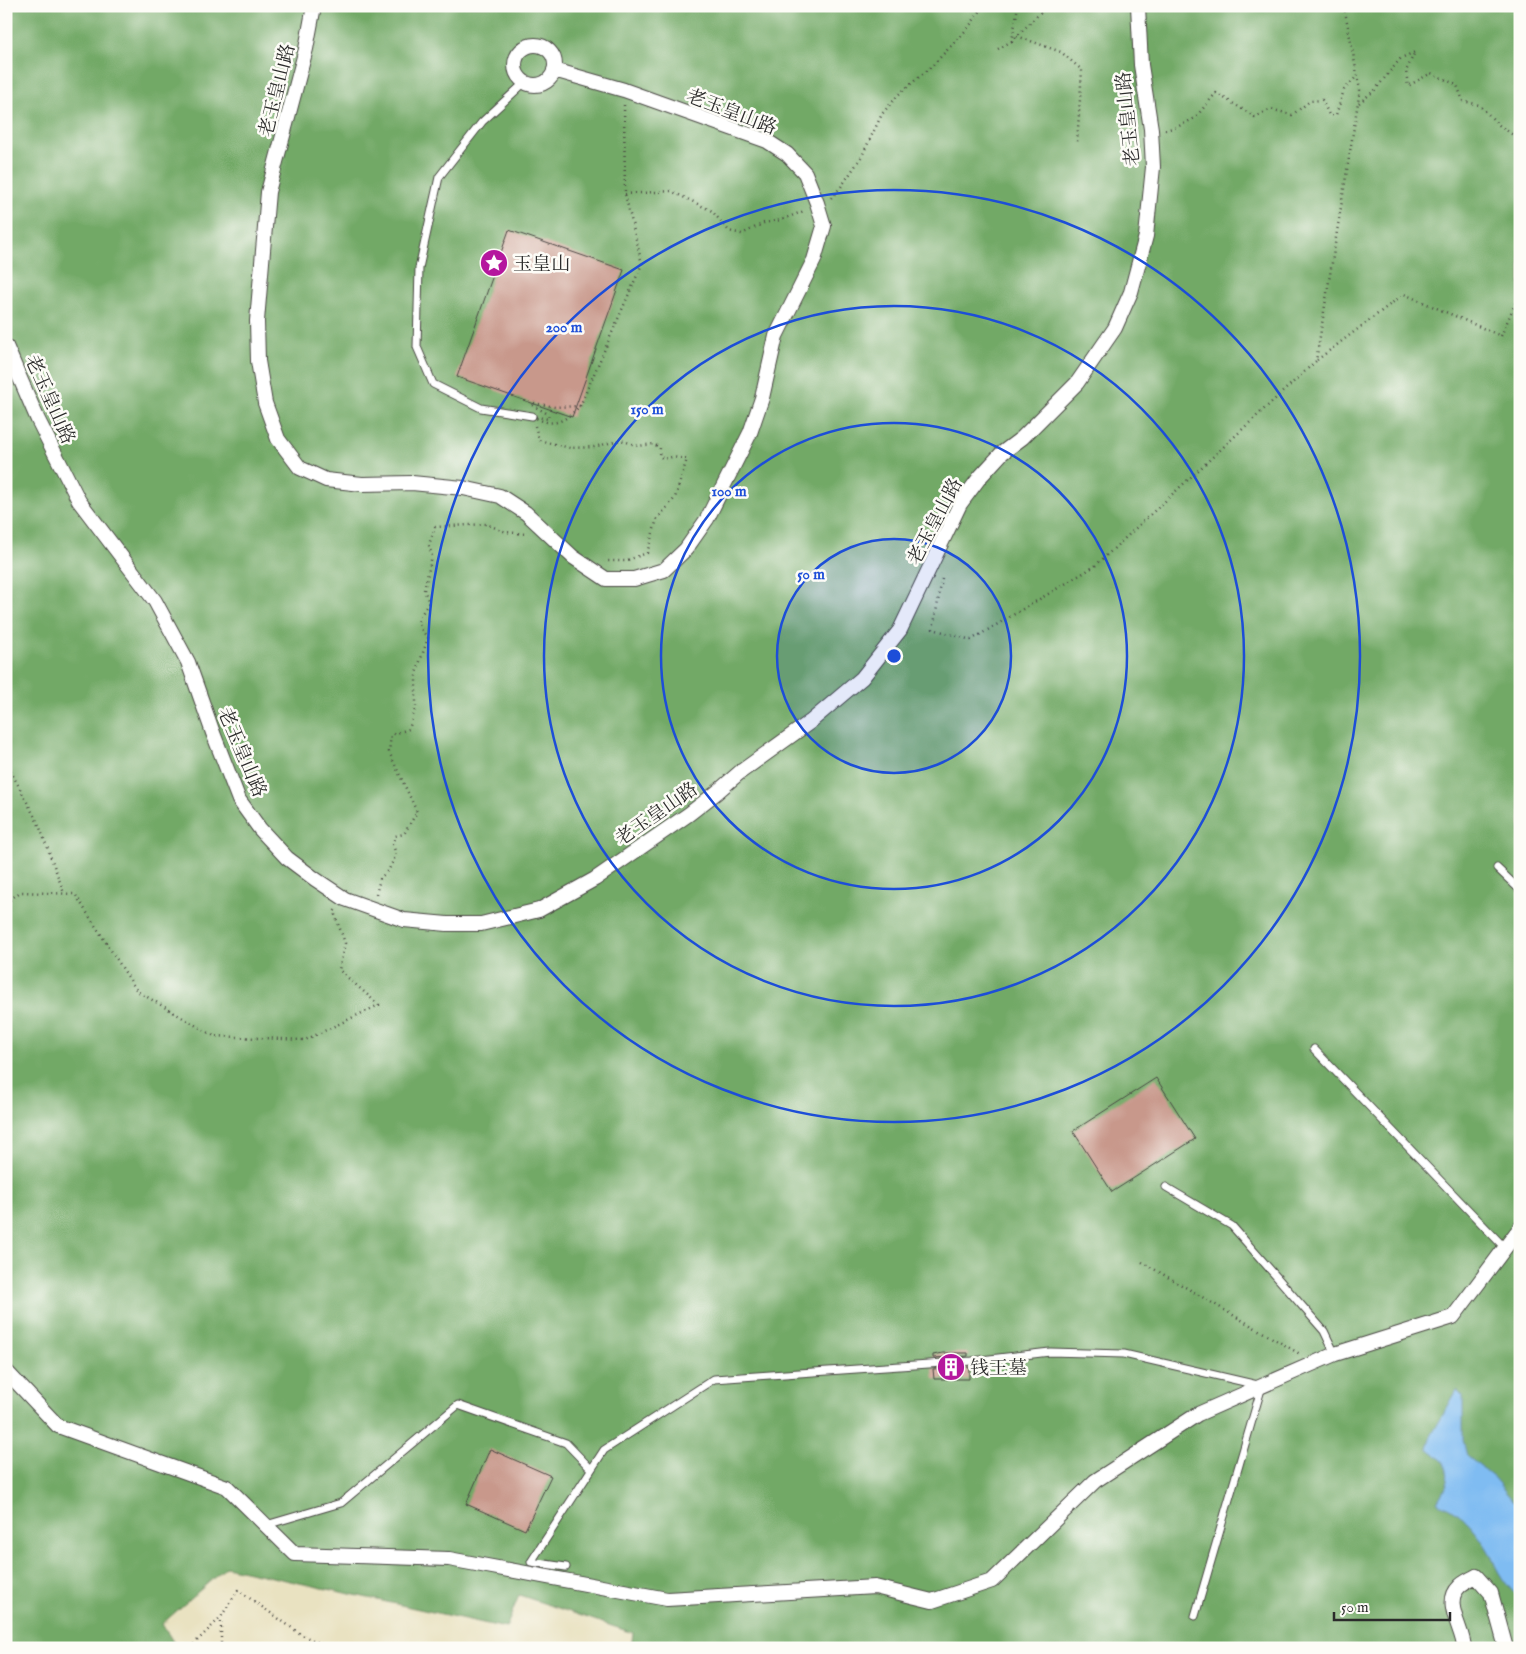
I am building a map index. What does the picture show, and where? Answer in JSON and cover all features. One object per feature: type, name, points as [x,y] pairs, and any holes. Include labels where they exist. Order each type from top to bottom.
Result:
[{"type":"street","name":"老玉皇山路","points":[[314,6],[306,49],[268,192],[257,321],[258,360],[265,403],[278,439],[300,468],[326,480],[362,484],[412,483],[463,488],[500,496],[526,512],[573,557],[606,579],[634,579],[664,570],[686,549],[707,519],[721,494],[750,433],[762,398],[776,336],[814,260],[824,226],[805,173],[787,154],[766,141],[624,90],[554,70]]},
{"type":"street","name":"老玉皇山路","points":[[6,346],[38,420],[79,501],[155,602],[188,662],[239,800],[260,829],[287,858],[345,898],[404,920],[481,924],[539,910],[595,879],[710,798],[739,773],[810,722],[862,678],[900,630],[960,504],[980,477],[1002,453],[1022,438],[1077,383],[1115,328],[1131,292],[1146,236],[1153,166],[1151,129],[1141,65],[1138,6]]},
{"type":"street","points":[[531,45],[544,47],[554,57],[552,76],[542,84],[530,85],[524,83],[519,78],[514,66],[516,58],[524,48],[531,45]]},
{"type":"street","points":[[6,1371],[58,1426],[227,1487],[295,1554],[449,1559],[666,1599],[875,1587],[932,1601],[992,1581],[1094,1480],[1198,1414],[1335,1354],[1453,1318],[1520,1228]]},
{"type":"street","points":[[1464,1648],[1464,1638],[1455,1619],[1452,1603],[1458,1588],[1476,1576],[1491,1593],[1506,1648]]},
{"type":"lane","points":[[524,83],[482,122],[439,177],[419,268],[417,347],[433,384],[481,408],[532,416]]},
{"type":"lane","points":[[1497,868],[1520,890]]},
{"type":"lane","points":[[1314,1049],[1504,1247]]},
{"type":"lane","points":[[1166,1187],[1232,1226],[1324,1331],[1335,1354]]},
{"type":"lane","points":[[566,1567],[531,1562],[604,1450],[714,1379],[972,1361],[1050,1352],[1124,1354],[1262,1386],[1195,1616]]},
{"type":"lane","points":[[266,1525],[341,1503],[458,1405],[566,1443],[592,1469]]},
{"type":"path","points":[[625,194],[671,191],[712,212],[729,231],[742,234],[764,223],[799,214],[817,203],[829,200],[841,187],[862,156],[882,114],[898,95],[932,66],[968,28],[984,6]]},
{"type":"path","points":[[1012,41],[1018,6]]},
{"type":"path","points":[[998,49],[1012,41],[1047,6]]},
{"type":"path","points":[[1316,361],[1360,90],[1344,6]]},
{"type":"path","points":[[1017,36],[1061,52],[1082,70],[1077,143]]},
{"type":"path","points":[[1358,104],[1375,90],[1401,58],[1415,52],[1406,72],[1408,86],[1431,73],[1457,85],[1463,101],[1478,105],[1499,125],[1520,140]]},
{"type":"path","points":[[1151,129],[1163,130],[1177,127],[1195,118],[1216,93],[1255,117],[1271,109],[1292,115],[1310,101],[1322,100],[1329,115],[1336,116],[1344,90],[1358,75]]},
{"type":"path","points":[[532,416],[544,423],[556,422],[570,416],[580,406],[642,264],[625,194],[624,90]]},
{"type":"path","points":[[934,558],[943,572],[933,629],[971,640],[1095,566],[1316,361],[1404,294],[1501,336],[1520,292]]},
{"type":"path","points":[[532,416],[548,419],[549,417],[548,414],[532,405],[534,402],[555,407],[580,406]]},
{"type":"path","points":[[532,416],[539,440],[570,448],[594,447],[621,440],[638,446],[654,444],[660,448],[659,455],[663,459],[672,457],[687,459],[676,498],[657,519],[647,553],[624,561],[607,561],[598,556]]},
{"type":"path","points":[[374,898],[380,879],[389,869],[396,855],[393,844],[395,836],[404,834],[416,812],[389,752],[391,735],[409,729],[416,706],[416,673],[428,638],[418,626],[418,620],[429,602],[424,590],[432,556],[429,545],[435,527],[486,524],[506,532],[526,534],[545,532]]},
{"type":"path","points":[[1514,684],[1520,689]]},
{"type":"path","points":[[6,762],[39,825],[64,894]]},
{"type":"path","points":[[6,903],[20,892],[75,894],[137,991],[214,1036],[305,1040],[379,1006],[339,970],[345,943],[334,912],[345,898]]},
{"type":"path","points":[[1142,1262],[1315,1363]]},
{"type":"path","points":[[190,1648],[221,1617],[238,1590],[302,1635],[330,1648]]},
{"type":"path","points":[[221,1617],[221,1648]]},
{"type":"green space","points":[[6,6],[1520,6],[1520,1648],[631,1648],[633,1633],[519,1595],[506,1628],[226,1567],[162,1624],[177,1648],[6,1648]]},
{"type":"water","points":[[1457,1390],[1463,1396],[1463,1440],[1467,1456],[1494,1478],[1520,1509],[1520,1599],[1503,1579],[1484,1543],[1473,1528],[1459,1515],[1437,1502],[1446,1485],[1447,1472],[1441,1460],[1427,1448],[1430,1438]]},
{"type":"building","points":[[509,230],[624,270],[572,417],[457,377]]},
{"type":"building","points":[[1156,1078],[1195,1139],[1112,1192],[1073,1131]]},
{"type":"building","points":[[968,1353],[968,1356],[933,1358],[933,1355]]},
{"type":"building","points":[[969,1367],[969,1379],[934,1379],[933,1369]]},
{"type":"building","points":[[490,1449],[551,1476],[525,1530],[466,1504]]},
{"type":"place","name":"玉皇山","points":[[494,263]]},
{"type":"place","name":"钱王墓","points":[[951,1367]]}]
